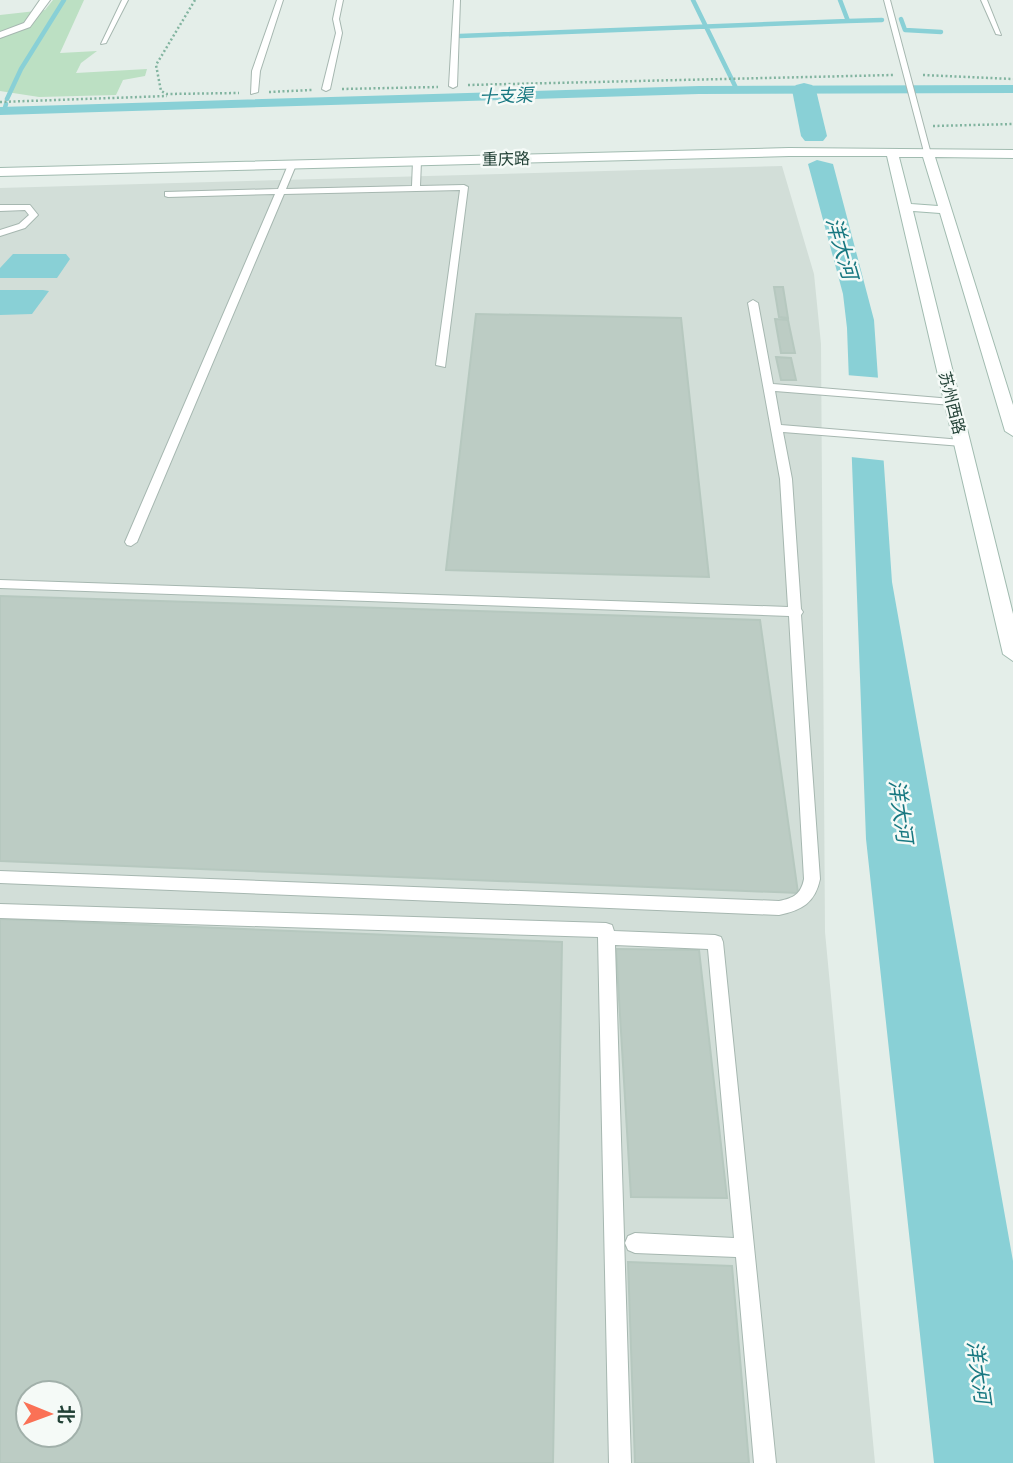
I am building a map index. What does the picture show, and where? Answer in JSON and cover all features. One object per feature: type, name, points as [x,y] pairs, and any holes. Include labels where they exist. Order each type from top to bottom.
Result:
[{"type":"main road","points":[[0,35],[27,25],[45,0]]},
{"type":"main road","name":"重庆路","points":[[0,172],[892,152],[1013,154]]},
{"type":"main road","name":"苏州西路","points":[[892,152],[946,402],[962,443],[1013,654]]},
{"type":"main road","points":[[928,152],[1013,431]]},
{"type":"main road","points":[[905,207],[946,210]]},
{"type":"lane","points":[[103,44],[125,0]]},
{"type":"lane","points":[[254,92],[256,71],[280,0]]},
{"type":"lane","points":[[326,89],[339,33],[336,19],[340,0]]},
{"type":"lane","points":[[453,86],[457,0]]},
{"type":"lane","points":[[887,0],[928,152]]},
{"type":"lane","points":[[984,0],[999,34]]},
{"type":"lane","points":[[416,188],[417,161]]},
{"type":"lane","points":[[131,542],[292,165]]},
{"type":"lane","points":[[168,194],[464,187],[440,365]]},
{"type":"lane","points":[[0,208],[27,207],[34,215],[22,226],[0,233]]},
{"type":"lane","points":[[0,877],[779,908],[805,901],[810,893],[812,879],[797,612],[786,479],[753,303]]},
{"type":"lane","points":[[769,387],[946,402]]},
{"type":"lane","points":[[776,428],[962,443]]},
{"type":"lane","points":[[0,584],[797,612]]},
{"type":"lane","points":[[0,911],[606,930],[620,1463]]},
{"type":"lane","points":[[606,937],[715,942],[765,1463]]},
{"type":"lane","points":[[635,1243],[744,1248]]},
{"type":"path","points":[[181,94],[162,91],[156,65],[195,0]]},
{"type":"path","points":[[0,102],[725,77],[1013,79]]},
{"type":"path","points":[[921,126],[1013,124]]},
{"type":"shaded area","points":[[782,166],[814,274],[821,344],[825,932],[875,1463],[0,1463],[0,188]]},
{"type":"green space","points":[[53,0],[84,0],[60,53],[97,51],[81,63],[76,73],[147,69],[145,76],[123,80],[116,95],[39,97],[0,91],[0,38],[13,33],[0,33],[0,15],[45,10]]},
{"type":"water","points":[[817,160],[833,164],[874,320],[892,582],[1013,1261],[1013,1463],[934,1463],[866,839],[847,328],[843,294],[808,164]]},
{"type":"water","points":[[13,254],[66,254],[70,259],[57,278],[0,278],[0,268]]},
{"type":"water","points":[[0,290],[49,291],[32,314],[0,315]]},
{"type":"pier","points":[[846,375],[882,378],[888,461],[851,457]]},
{"type":"building","points":[[774,287],[783,287],[788,318],[779,317]]},
{"type":"building","points":[[476,314],[681,318],[709,577],[446,570]]},
{"type":"building","points":[[775,319],[788,320],[795,353],[781,353]]},
{"type":"building","points":[[776,357],[791,358],[796,380],[781,380]]},
{"type":"building","points":[[0,596],[760,620],[798,893],[0,861]]},
{"type":"building","points":[[0,919],[562,942],[553,1463],[0,1463]]},
{"type":"building","points":[[616,949],[699,950],[727,1198],[631,1197]]},
{"type":"building","points":[[628,1262],[732,1266],[749,1463],[635,1463]]},
{"type":"waterway","points":[[7,99],[21,69],[64,0]]},
{"type":"waterway","points":[[693,0],[706,26]]},
{"type":"waterway","points":[[840,0],[848,21]]},
{"type":"waterway","points":[[901,19],[905,30],[941,32]]},
{"type":"waterway","points":[[848,21],[882,20]]},
{"type":"waterway","points":[[706,26],[848,21]]},
{"type":"waterway","points":[[460,36],[706,26]]},
{"type":"waterway","points":[[706,26],[737,90]]},
{"type":"waterway","name":"十支渠","points":[[0,111],[699,90],[1013,89]]},
{"type":"waterway","name":"洋大河","points":[[804,90],[814,136]]},
{"type":"waterway","name":"十支渠","points":[[4,111],[6,104]]}]
